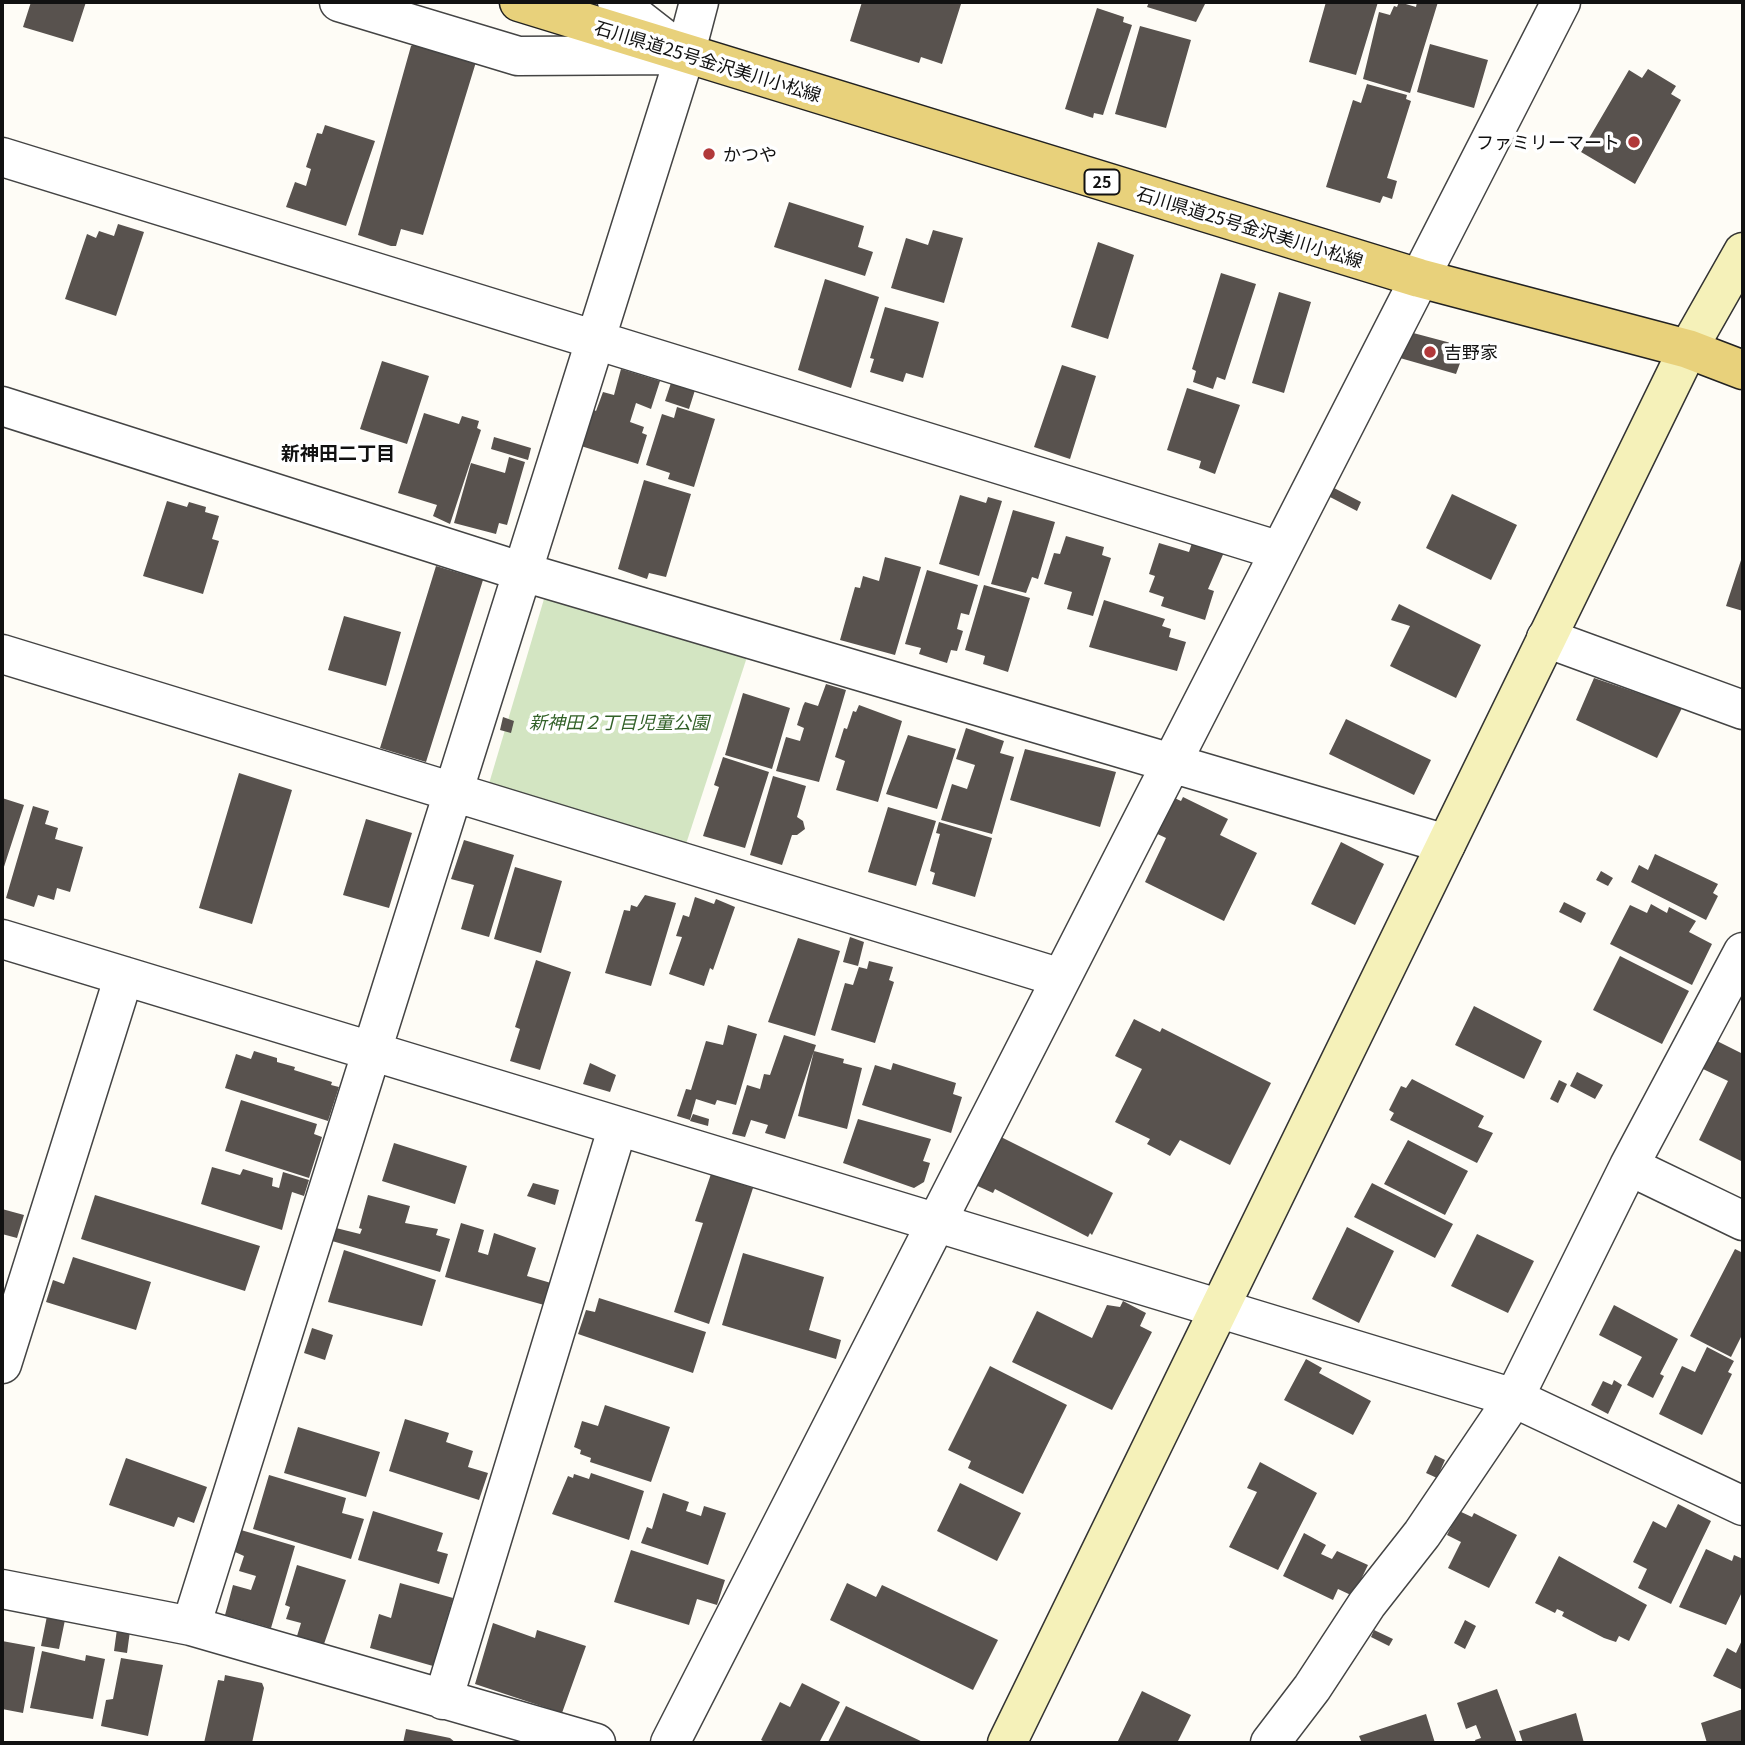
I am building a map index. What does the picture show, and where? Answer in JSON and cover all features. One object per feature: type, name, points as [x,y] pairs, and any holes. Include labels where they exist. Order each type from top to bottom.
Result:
[{"type":"main road","name":"石川県道25号金沢美川小松線","points":[[519,2],[1419,278],[1688,349],[1743,370]]},
{"type":"street","points":[[339,2],[518,56],[685,55]]},
{"type":"street","points":[[617,2],[685,55]]},
{"type":"street","points":[[191,1626],[596,341],[699,2]]},
{"type":"street","points":[[670,1743],[1280,551],[1556,3]]},
{"type":"street","points":[[2,157],[1280,551]]},
{"type":"street","points":[[1007,1743],[1688,349],[1743,252]]},
{"type":"street","points":[[2,406],[523,572],[1446,844]]},
{"type":"street","points":[[1546,638],[1743,710]]},
{"type":"street","points":[[2,654],[1061,978]]},
{"type":"street","points":[[2,939],[1514,1398],[1743,1506]]},
{"type":"street","points":[[1270,1743],[1312,1688],[1367,1604],[1422,1534],[1514,1398],[1629,1167],[1743,952]]},
{"type":"street","points":[[2,1364],[124,976]]},
{"type":"street","points":[[443,1700],[618,1126]]},
{"type":"street","points":[[1629,1167],[1743,1221]]},
{"type":"street","points":[[2,1589],[191,1626],[596,1743]]},
{"type":"green space","name":"新神田２丁目児童公園","points":[[544,599],[747,657],[686,844],[488,787]]},
{"type":"building","points":[[31,2],[86,2],[73,42],[23,27]]},
{"type":"building","points":[[862,2],[961,4],[942,64],[921,57],[919,63],[850,41]]},
{"type":"building","points":[[1149,2],[1206,2],[1196,22],[1147,7]]},
{"type":"building","points":[[1326,2],[1378,2],[1356,75],[1309,62]]},
{"type":"building","points":[[1399,2],[1416,7],[1417,2],[1438,2],[1410,93],[1363,79],[1379,12],[1390,15]]},
{"type":"building","points":[[1097,8],[1124,17],[1123,22],[1132,25],[1103,115],[1094,113],[1093,118],[1065,109]]},
{"type":"building","points":[[1140,26],[1191,40],[1166,128],[1115,114]]},
{"type":"building","points":[[415,44],[476,62],[423,235],[401,229],[396,246],[391,246],[358,235],[411,46]]},
{"type":"building","points":[[1430,44],[1488,60],[1474,108],[1417,92]]},
{"type":"building","points":[[1648,69],[1676,86],[1671,94],[1681,100],[1635,184],[1581,152],[1629,70],[1642,78]]},
{"type":"building","points":[[1367,84],[1407,95],[1406,99],[1411,101],[1387,178],[1397,181],[1392,199],[1383,196],[1380,203],[1326,187],[1353,100],[1361,103]]},
{"type":"building","points":[[325,125],[375,141],[346,226],[286,207],[295,182],[306,186],[311,169],[306,167],[317,133],[322,134]]},
{"type":"building","points":[[789,202],[864,226],[858,247],[873,252],[865,276],[774,247]]},
{"type":"building","points":[[118,224],[144,232],[116,316],[65,299],[87,234],[96,238],[99,231],[114,236]]},
{"type":"building","points":[[933,230],[963,238],[944,303],[891,288],[906,238],[928,245]]},
{"type":"building","points":[[1098,242],[1134,255],[1108,339],[1071,327]]},
{"type":"building","points":[[1221,273],[1256,284],[1225,380],[1217,377],[1213,389],[1193,382],[1196,371],[1192,369]]},
{"type":"building","points":[[825,279],[879,297],[851,388],[798,370]]},
{"type":"building","points":[[1279,292],[1311,302],[1284,393],[1252,383]]},
{"type":"building","points":[[885,307],[939,322],[923,378],[906,373],[903,382],[870,372],[874,359],[870,358]]},
{"type":"building","name":"吉野家","points":[[1402,330],[1466,347],[1456,374],[1393,356]]},
{"type":"building","points":[[382,361],[429,376],[407,444],[360,429]]},
{"type":"building","points":[[1062,365],[1096,376],[1070,459],[1034,447]]},
{"type":"building","points":[[621,369],[660,381],[651,409],[636,403],[630,422],[644,427],[642,433],[647,435],[638,464],[581,446],[592,409],[596,411],[603,392],[614,395]]},
{"type":"building","points":[[672,380],[696,387],[689,409],[665,401]]},
{"type":"building","points":[[1187,388],[1240,405],[1215,474],[1199,468],[1201,461],[1167,450]]},
{"type":"building","points":[[677,407],[715,419],[694,487],[668,479],[670,473],[646,465],[662,414],[674,418]]},
{"type":"building","points":[[424,413],[459,424],[462,416],[479,421],[477,428],[481,430],[450,524],[433,516],[437,505],[398,493]]},
{"type":"building","points":[[494,437],[531,448],[528,460],[491,449]]},
{"type":"building","points":[[509,457],[525,462],[507,525],[499,523],[496,534],[454,523],[471,463],[505,473]]},
{"type":"building","points":[[644,480],[691,494],[666,577],[649,573],[647,579],[618,569]]},
{"type":"building","points":[[1334,488],[1361,502],[1357,511],[1330,497]]},
{"type":"building","points":[[1452,494],[1517,525],[1491,580],[1426,548]]},
{"type":"building","points":[[960,495],[986,503],[988,497],[1002,501],[979,576],[939,564]]},
{"type":"building","points":[[167,501],[187,507],[189,502],[206,507],[205,512],[219,516],[212,539],[219,541],[203,594],[143,576]]},
{"type":"building","points":[[1013,510],[1055,522],[1038,579],[1032,577],[1026,593],[991,584]]},
{"type":"building","points":[[1066,536],[1104,547],[1102,555],[1111,558],[1093,616],[1067,609],[1072,592],[1044,584],[1054,553],[1060,554]]},
{"type":"building","points":[[1193,540],[1225,550],[1208,589],[1214,591],[1205,620],[1161,606],[1164,597],[1149,592],[1155,576],[1149,574],[1159,543],[1189,552]]},
{"type":"building","points":[[1743,554],[1743,611],[1726,606]]},
{"type":"building","points":[[885,557],[921,567],[895,655],[840,640],[855,587],[860,588],[863,576],[879,581]]},
{"type":"building","points":[[436,566],[483,580],[426,762],[380,748]]},
{"type":"building","points":[[927,570],[978,585],[969,615],[961,613],[957,629],[963,631],[957,651],[951,650],[947,663],[919,654],[921,648],[905,644]]},
{"type":"building","points":[[984,585],[1030,598],[1008,672],[983,664],[985,656],[965,650]]},
{"type":"building","points":[[1104,600],[1165,619],[1162,626],[1171,629],[1169,637],[1186,642],[1177,671],[1089,647]]},
{"type":"building","points":[[1399,604],[1481,645],[1456,698],[1390,666],[1410,626],[1391,620]]},
{"type":"building","points":[[344,616],[401,632],[386,686],[328,670]]},
{"type":"building","points":[[1594,678],[1682,708],[1657,758],[1576,720]]},
{"type":"building","points":[[826,684],[846,690],[819,782],[776,771],[786,737],[800,741],[804,728],[797,725],[805,702],[818,706]]},
{"type":"building","points":[[743,693],[790,708],[772,769],[725,755]]},
{"type":"building","points":[[859,705],[902,721],[878,802],[836,790],[845,761],[835,757],[844,728],[847,729],[853,711],[856,712]]},
{"type":"building","points":[[503,717],[514,721],[511,733],[500,730]]},
{"type":"building","points":[[1346,719],[1431,760],[1414,795],[1329,754]]},
{"type":"building","points":[[966,728],[1004,741],[1000,753],[1014,757],[992,834],[941,820],[952,784],[967,789],[975,765],[956,759]]},
{"type":"building","points":[[908,735],[956,749],[937,809],[886,794]]},
{"type":"building","points":[[1025,749],[1116,772],[1100,827],[1010,800]]},
{"type":"building","points":[[723,757],[769,772],[745,848],[703,836],[719,787],[714,785]]},
{"type":"building","points":[[239,773],[292,790],[252,924],[199,908]]},
{"type":"building","points":[[773,776],[806,786],[797,817],[803,821],[805,829],[792,835],[782,865],[750,855]]},
{"type":"building","points":[[1166,794],[1181,801],[1183,797],[1228,819],[1220,835],[1257,853],[1224,921],[1145,882],[1166,838],[1149,830]]},
{"type":"building","points":[[2,798],[24,805],[2,873]]},
{"type":"building","points":[[33,806],[49,811],[45,824],[58,828],[55,839],[83,847],[70,892],[57,888],[54,900],[38,895],[34,907],[6,898]]},
{"type":"building","points":[[888,807],[936,821],[916,886],[868,872]]},
{"type":"building","points":[[366,819],[412,833],[389,908],[343,895]]},
{"type":"building","points":[[939,822],[992,838],[975,897],[932,884],[935,873],[930,871],[940,834],[936,833]]},
{"type":"building","points":[[464,840],[514,855],[489,937],[461,929],[474,885],[451,879]]},
{"type":"building","points":[[1341,842],[1384,864],[1355,925],[1311,904]]},
{"type":"building","points":[[1655,854],[1718,884],[1713,893],[1718,896],[1706,920],[1631,882],[1639,865],[1648,870]]},
{"type":"building","points":[[515,867],[562,881],[541,953],[494,939]]},
{"type":"building","points":[[1601,871],[1613,878],[1608,886],[1596,880]]},
{"type":"building","points":[[645,895],[676,903],[651,986],[605,973],[624,910],[630,911],[631,905],[637,907]]},
{"type":"building","points":[[695,897],[714,904],[716,899],[735,907],[713,970],[710,968],[704,986],[669,974],[682,937],[676,936],[683,915],[689,917]]},
{"type":"building","points":[[1564,902],[1586,913],[1581,923],[1559,912]]},
{"type":"building","points":[[1651,904],[1667,913],[1669,907],[1696,921],[1689,932],[1712,944],[1692,985],[1610,944],[1630,905],[1647,913]]},
{"type":"building","points":[[850,937],[864,942],[858,966],[843,962]]},
{"type":"building","points":[[798,938],[840,951],[815,1036],[768,1022]]},
{"type":"building","points":[[1620,956],[1689,991],[1662,1044],[1593,1010]]},
{"type":"building","points":[[536,960],[571,972],[540,1070],[510,1061],[520,1029],[515,1027]]},
{"type":"building","points":[[869,961],[893,967],[889,980],[894,982],[875,1043],[831,1030],[845,983],[853,985],[859,967],[867,969]]},
{"type":"building","points":[[1474,1006],[1542,1041],[1524,1079],[1455,1045]]},
{"type":"building","points":[[1134,1019],[1160,1032],[1162,1028],[1271,1083],[1230,1165],[1180,1140],[1170,1156],[1147,1144],[1150,1139],[1115,1122],[1142,1069],[1115,1056]]},
{"type":"building","points":[[728,1025],[757,1034],[736,1105],[717,1100],[715,1105],[696,1099],[690,1120],[677,1116],[686,1089],[691,1090],[706,1041],[723,1045]]},
{"type":"building","points":[[784,1035],[816,1045],[785,1139],[765,1133],[768,1125],[751,1120],[745,1137],[732,1134],[747,1085],[760,1089],[764,1074],[770,1075]]},
{"type":"building","points":[[1717,1041],[1743,1054],[1743,1162],[1699,1140],[1728,1081],[1703,1069]]},
{"type":"building","points":[[254,1051],[277,1058],[277,1062],[295,1067],[294,1070],[332,1082],[331,1085],[339,1087],[328,1121],[225,1088],[236,1054],[251,1059]]},
{"type":"building","points":[[814,1051],[844,1059],[843,1063],[862,1068],[847,1129],[798,1116]]},
{"type":"building","points":[[590,1063],[616,1075],[610,1092],[583,1084]]},
{"type":"building","points":[[893,1063],[956,1083],[953,1094],[962,1097],[951,1133],[862,1105],[875,1065],[891,1070]]},
{"type":"building","points":[[1577,1072],[1603,1085],[1595,1099],[1570,1086]]},
{"type":"building","points":[[1412,1079],[1484,1116],[1478,1127],[1493,1133],[1477,1163],[1390,1120],[1394,1113],[1389,1110],[1401,1086],[1406,1088]]},
{"type":"building","points":[[1559,1080],[1567,1084],[1558,1103],[1550,1099]]},
{"type":"building","points":[[241,1100],[317,1124],[314,1134],[322,1137],[309,1178],[225,1151]]},
{"type":"building","points":[[693,1114],[709,1119],[708,1126],[690,1121]]},
{"type":"building","points":[[858,1119],[931,1139],[923,1161],[930,1163],[924,1182],[914,1188],[843,1163]]},
{"type":"building","points":[[995,1134],[1113,1193],[1092,1235],[1090,1233],[1088,1237],[995,1189],[993,1193],[971,1183]]},
{"type":"building","points":[[1408,1140],[1468,1171],[1445,1215],[1384,1184]]},
{"type":"building","points":[[394,1143],[467,1166],[455,1204],[382,1181]]},
{"type":"building","points":[[212,1167],[240,1175],[243,1169],[273,1178],[272,1186],[279,1188],[283,1172],[309,1180],[304,1196],[292,1192],[282,1230],[201,1204]]},
{"type":"building","points":[[711,1174],[753,1188],[709,1324],[674,1312],[703,1223],[695,1221]]},
{"type":"building","points":[[533,1183],[559,1190],[555,1205],[527,1196]]},
{"type":"building","points":[[1372,1183],[1453,1224],[1435,1258],[1354,1217]]},
{"type":"building","points":[[95,1195],[260,1246],[245,1291],[81,1239]]},
{"type":"building","points":[[368,1195],[410,1206],[405,1223],[438,1229],[436,1235],[450,1239],[440,1272],[332,1241],[336,1228],[360,1234],[362,1229],[359,1228]]},
{"type":"building","points":[[2,1209],[24,1215],[17,1238],[2,1234]]},
{"type":"building","points":[[461,1223],[484,1230],[478,1252],[488,1255],[494,1233],[536,1248],[527,1276],[551,1283],[544,1305],[445,1277]]},
{"type":"building","points":[[1347,1227],[1394,1251],[1359,1323],[1312,1299]]},
{"type":"building","points":[[1477,1234],[1534,1261],[1508,1313],[1451,1286]]},
{"type":"building","points":[[1735,1249],[1743,1253],[1743,1333],[1731,1357],[1690,1336]]},
{"type":"building","points":[[344,1250],[436,1280],[422,1326],[328,1302]]},
{"type":"building","points":[[743,1253],[824,1277],[809,1330],[841,1340],[836,1359],[722,1325]]},
{"type":"building","points":[[73,1257],[151,1282],[136,1330],[46,1302],[53,1280],[64,1284]]},
{"type":"building","points":[[599,1298],[706,1332],[693,1373],[578,1334],[586,1310],[595,1312]]},
{"type":"building","points":[[1123,1301],[1146,1313],[1140,1326],[1152,1332],[1112,1410],[1012,1362],[1037,1311],[1092,1338],[1107,1305],[1120,1307]]},
{"type":"building","points":[[1614,1305],[1678,1339],[1660,1374],[1664,1376],[1653,1398],[1627,1385],[1642,1357],[1599,1335]]},
{"type":"building","points":[[312,1328],[333,1335],[325,1360],[304,1353]]},
{"type":"building","points":[[1707,1347],[1734,1361],[1728,1372],[1732,1374],[1702,1435],[1659,1414],[1682,1366],[1695,1372]]},
{"type":"building","points":[[1306,1359],[1322,1368],[1319,1373],[1371,1401],[1353,1435],[1284,1400]]},
{"type":"building","points":[[990,1366],[1067,1405],[1023,1494],[968,1468],[971,1461],[948,1450]]},
{"type":"building","points":[[1614,1380],[1622,1385],[1608,1414],[1591,1405],[1603,1381],[1612,1385]]},
{"type":"building","points":[[605,1405],[670,1427],[651,1482],[590,1462],[591,1458],[580,1454],[581,1450],[574,1447],[582,1421],[598,1426]]},
{"type":"building","points":[[405,1419],[449,1433],[446,1442],[473,1451],[468,1467],[488,1473],[479,1500],[389,1471]]},
{"type":"building","points":[[298,1427],[380,1452],[366,1497],[284,1473]]},
{"type":"building","points":[[1435,1455],[1445,1460],[1437,1478],[1426,1473]]},
{"type":"building","points":[[126,1458],[207,1487],[194,1523],[178,1517],[174,1527],[109,1505]]},
{"type":"building","points":[[1260,1462],[1317,1493],[1278,1570],[1229,1547],[1257,1492],[1247,1488]]},
{"type":"building","points":[[591,1473],[644,1491],[629,1540],[552,1514],[568,1476],[573,1478],[574,1474],[589,1479]]},
{"type":"building","points":[[269,1475],[346,1498],[342,1513],[364,1519],[351,1559],[253,1529]]},
{"type":"building","points":[[960,1483],[1021,1513],[997,1561],[937,1531]]},
{"type":"building","points":[[663,1493],[689,1502],[686,1511],[701,1516],[704,1506],[726,1513],[708,1565],[641,1543],[647,1527],[652,1529]]},
{"type":"building","points":[[1678,1504],[1711,1521],[1671,1604],[1638,1588],[1647,1569],[1633,1562],[1653,1521],[1666,1528]]},
{"type":"building","points":[[373,1511],[443,1533],[437,1551],[448,1554],[439,1584],[358,1560]]},
{"type":"building","points":[[1459,1511],[1472,1517],[1474,1513],[1517,1535],[1489,1588],[1448,1568],[1461,1542],[1447,1535]]},
{"type":"building","points":[[241,1530],[295,1546],[271,1628],[225,1615],[233,1585],[251,1590],[256,1576],[239,1571],[244,1556],[235,1552]]},
{"type":"building","points":[[1304,1533],[1326,1545],[1321,1554],[1332,1559],[1337,1551],[1368,1565],[1353,1596],[1338,1589],[1333,1600],[1283,1576]]},
{"type":"building","points":[[1706,1549],[1732,1561],[1734,1555],[1743,1559],[1743,1590],[1726,1625],[1679,1607]]},
{"type":"building","points":[[631,1550],[725,1580],[717,1605],[697,1599],[689,1625],[614,1602]]},
{"type":"building","points":[[1559,1556],[1647,1605],[1629,1641],[1619,1636],[1616,1642],[1604,1638],[1562,1616],[1564,1612],[1557,1609],[1555,1613],[1535,1603]]},
{"type":"building","points":[[297,1565],[346,1580],[324,1644],[297,1636],[301,1623],[286,1619],[290,1607],[285,1605]]},
{"type":"building","points":[[400,1583],[453,1598],[433,1666],[370,1648],[379,1614],[391,1618]]},
{"type":"building","points":[[847,1583],[876,1597],[882,1585],[998,1640],[973,1690],[830,1620]]},
{"type":"building","points":[[47,1616],[65,1620],[59,1649],[41,1646]]},
{"type":"building","points":[[1465,1620],[1476,1626],[1465,1649],[1454,1643]]},
{"type":"building","points":[[493,1623],[535,1638],[537,1630],[586,1646],[562,1713],[475,1684]]},
{"type":"building","points":[[117,1629],[130,1631],[127,1653],[114,1651]]},
{"type":"building","points":[[1374,1630],[1393,1639],[1389,1646],[1371,1637]]},
{"type":"building","points":[[1743,1638],[1743,1690],[1713,1676],[1727,1648],[1736,1653]]},
{"type":"building","points":[[2,1641],[35,1647],[23,1713],[2,1709]]},
{"type":"building","points":[[42,1651],[85,1661],[86,1655],[105,1659],[93,1719],[30,1708]]},
{"type":"building","points":[[121,1658],[163,1665],[148,1736],[101,1726],[106,1700],[113,1699]]},
{"type":"building","points":[[225,1675],[262,1683],[264,1688],[252,1743],[204,1743],[218,1680],[224,1681]]},
{"type":"building","points":[[802,1683],[840,1702],[819,1743],[767,1743],[761,1740],[780,1702],[790,1707]]},
{"type":"building","points":[[1497,1689],[1517,1743],[1476,1743],[1475,1740],[1481,1738],[1476,1725],[1466,1729],[1457,1703]]},
{"type":"building","points":[[1142,1691],[1191,1715],[1177,1743],[1117,1743]]},
{"type":"building","points":[[846,1706],[925,1743],[828,1742]]},
{"type":"building","points":[[1743,1709],[1743,1743],[1707,1743],[1701,1723]]},
{"type":"building","points":[[1576,1713],[1584,1743],[1523,1743],[1519,1731]]},
{"type":"building","points":[[1426,1714],[1435,1743],[1362,1743],[1359,1736]]},
{"type":"building","points":[[406,1729],[450,1738],[456,1743],[403,1743]]},
{"type":"place","name":"ファミリーマート","points":[[1634,142]]},
{"type":"place","name":"かつや","points":[[709,154]]},
{"type":"place","name":"吉野家","points":[[1430,352]]},
{"type":"district","name":"新神田二丁目","points":[[338,453]]}]
